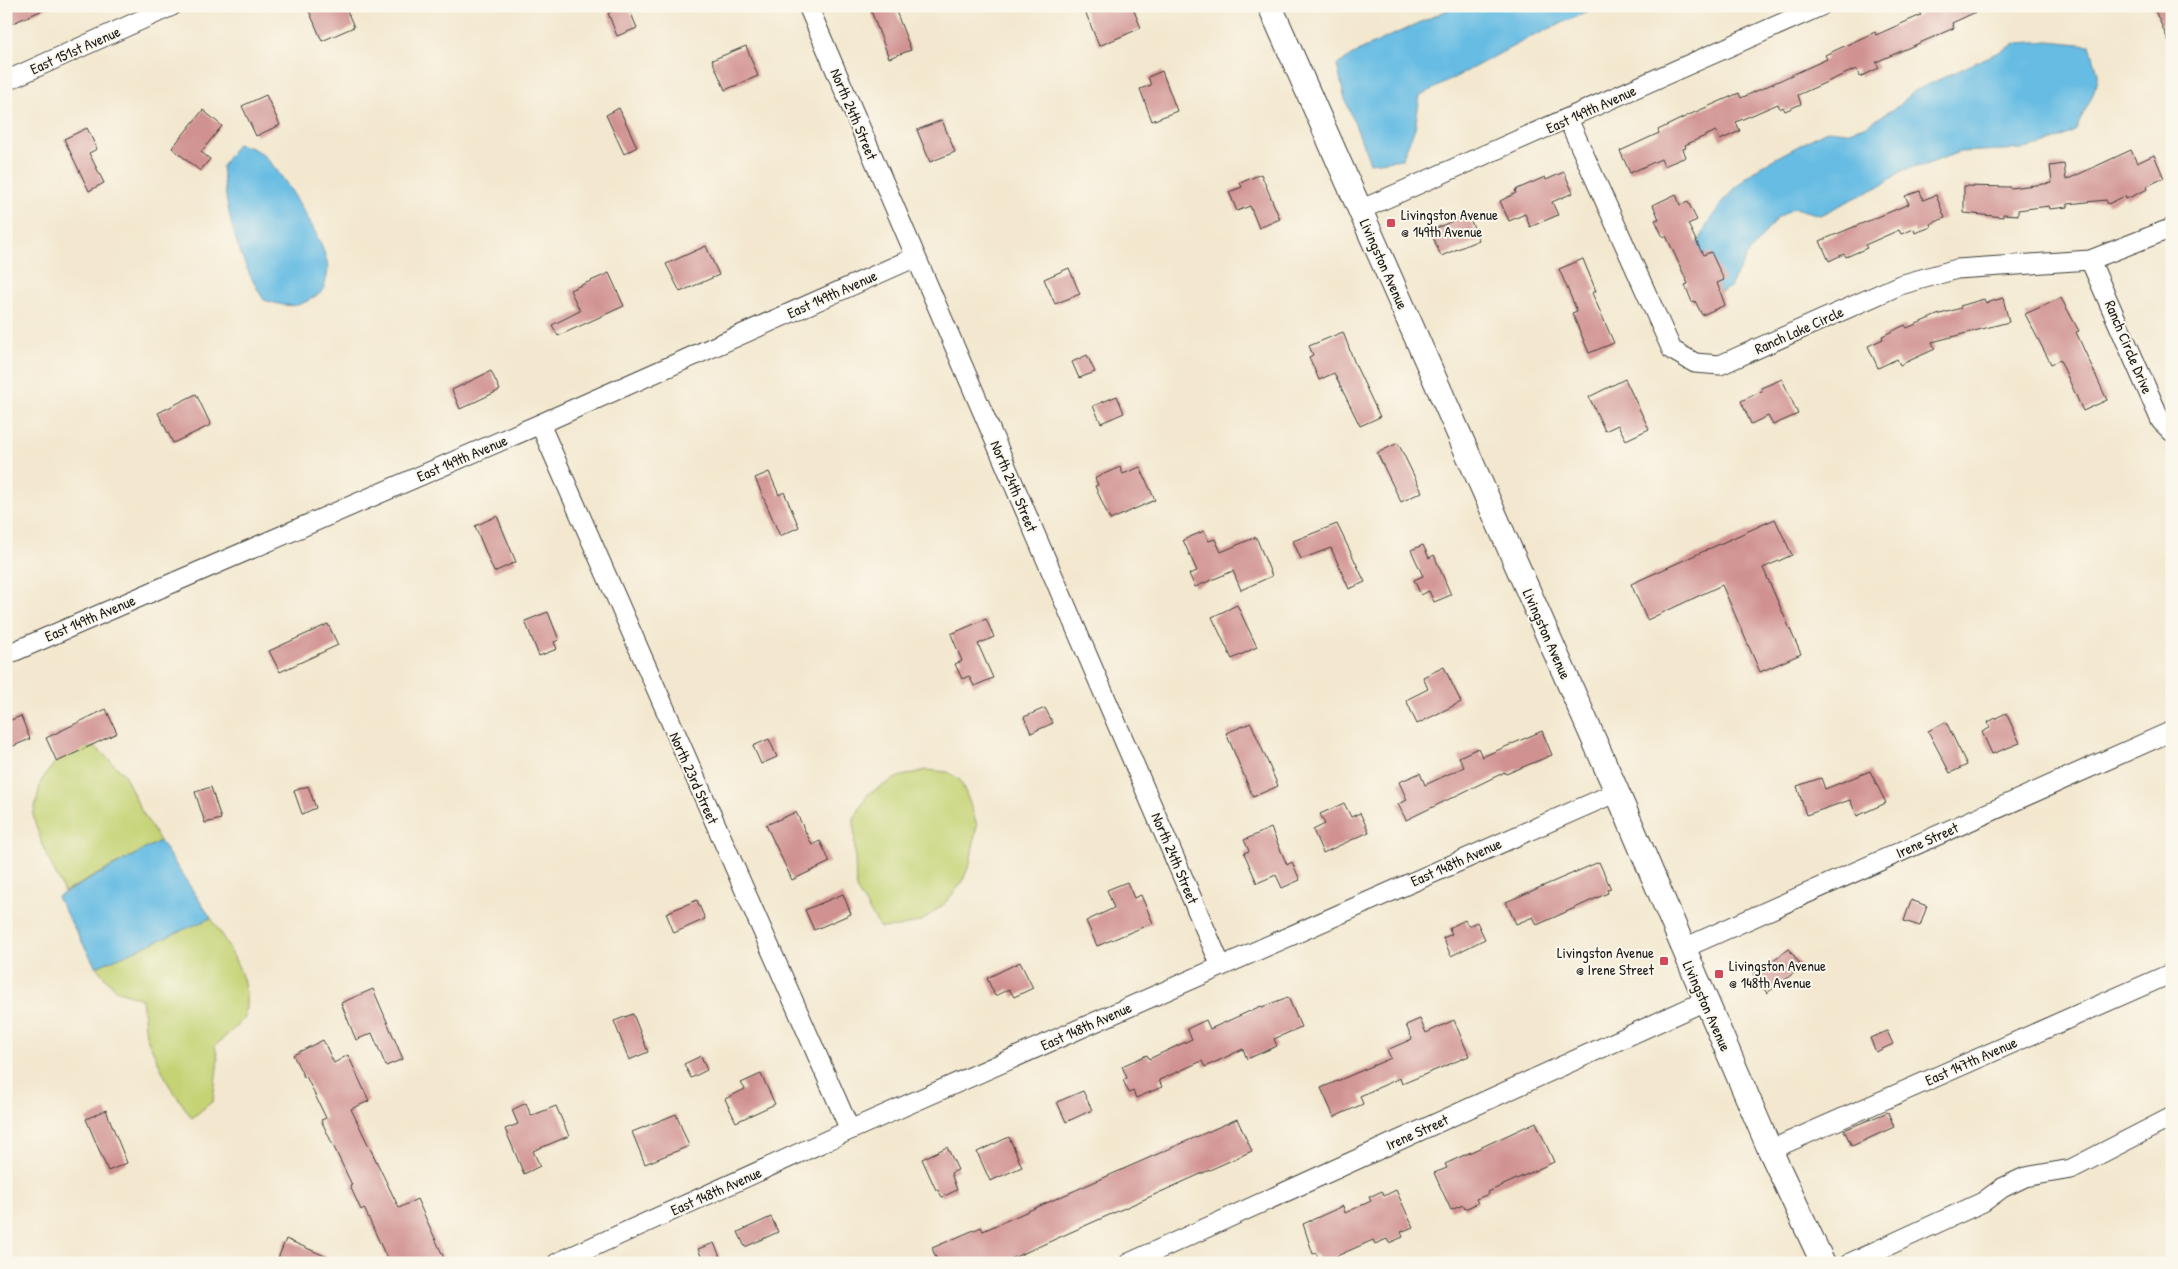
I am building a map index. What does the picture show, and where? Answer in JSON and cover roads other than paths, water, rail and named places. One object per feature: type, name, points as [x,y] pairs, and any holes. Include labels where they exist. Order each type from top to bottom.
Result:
[{"type":"street","name":"East 151st Avenue","points":[[6,81],[172,6]]},
{"type":"street","name":"North 24th Street","points":[[808,6],[1222,966]]},
{"type":"street","name":"Livingston Avenue","points":[[1270,6],[1616,792],[1770,1150],[1823,1263]]},
{"type":"street","name":"East 149th Avenue","points":[[1360,210],[1568,120],[1821,6]]},
{"type":"street","name":"Ranch Lake Circle","points":[[1568,120],[1672,350],[1695,363],[1720,365],[1900,285],[1957,269],[2090,260],[2172,228]]},
{"type":"street","name":"East 149th Avenue","points":[[6,655],[540,424],[916,257]]},
{"type":"street","name":"Ranch Circle Drive","points":[[2090,260],[2160,421],[2172,432]]},
{"type":"street","name":"North 23rd Street","points":[[540,424],[850,1130]]},
{"type":"street","name":"Irene Street","points":[[1682,949],[2172,731]]},
{"type":"street","name":"East 148th Avenue","points":[[557,1263],[850,1130],[1616,792]]},
{"type":"street","name":"East 147th Avenue","points":[[1770,1150],[2172,973]]},
{"type":"street","name":"Irene Street","points":[[1129,1263],[1705,1001]]},
{"type":"street","points":[[1850,1263],[1983,1202],[2002,1188],[2025,1177],[2071,1169],[2172,1117]]},
{"type":"water","points":[[1456,6],[1599,6],[1527,39],[1420,96],[1415,128],[1402,159],[1370,163],[1344,96],[1337,65],[1362,49]]},
{"type":"water","points":[[2049,41],[2090,45],[2098,73],[2094,92],[2075,131],[2046,144],[2024,149],[1959,152],[1925,165],[1903,170],[1882,185],[1820,215],[1794,208],[1777,218],[1746,257],[1730,287],[1708,299],[1694,252],[1708,223],[1723,201],[1744,179],[1761,166],[1828,130],[1846,132],[1867,125],[1900,105],[1912,92],[2018,43]]},
{"type":"water","points":[[237,144],[256,150],[270,162],[302,208],[312,225],[326,257],[328,268],[323,291],[301,304],[289,306],[264,300],[240,252],[230,219],[222,166]]},
{"type":"water","points":[[160,841],[211,918],[96,967],[57,897]]},
{"type":"place","name":"Livingston Avenue @ 149th Avenue","points":[[1391,223]]},
{"type":"place","name":"Livingston Avenue @ Irene Street","points":[[1664,961]]},
{"type":"place","name":"Livingston Avenue @ 148th Avenue","points":[[1719,974]]}]
